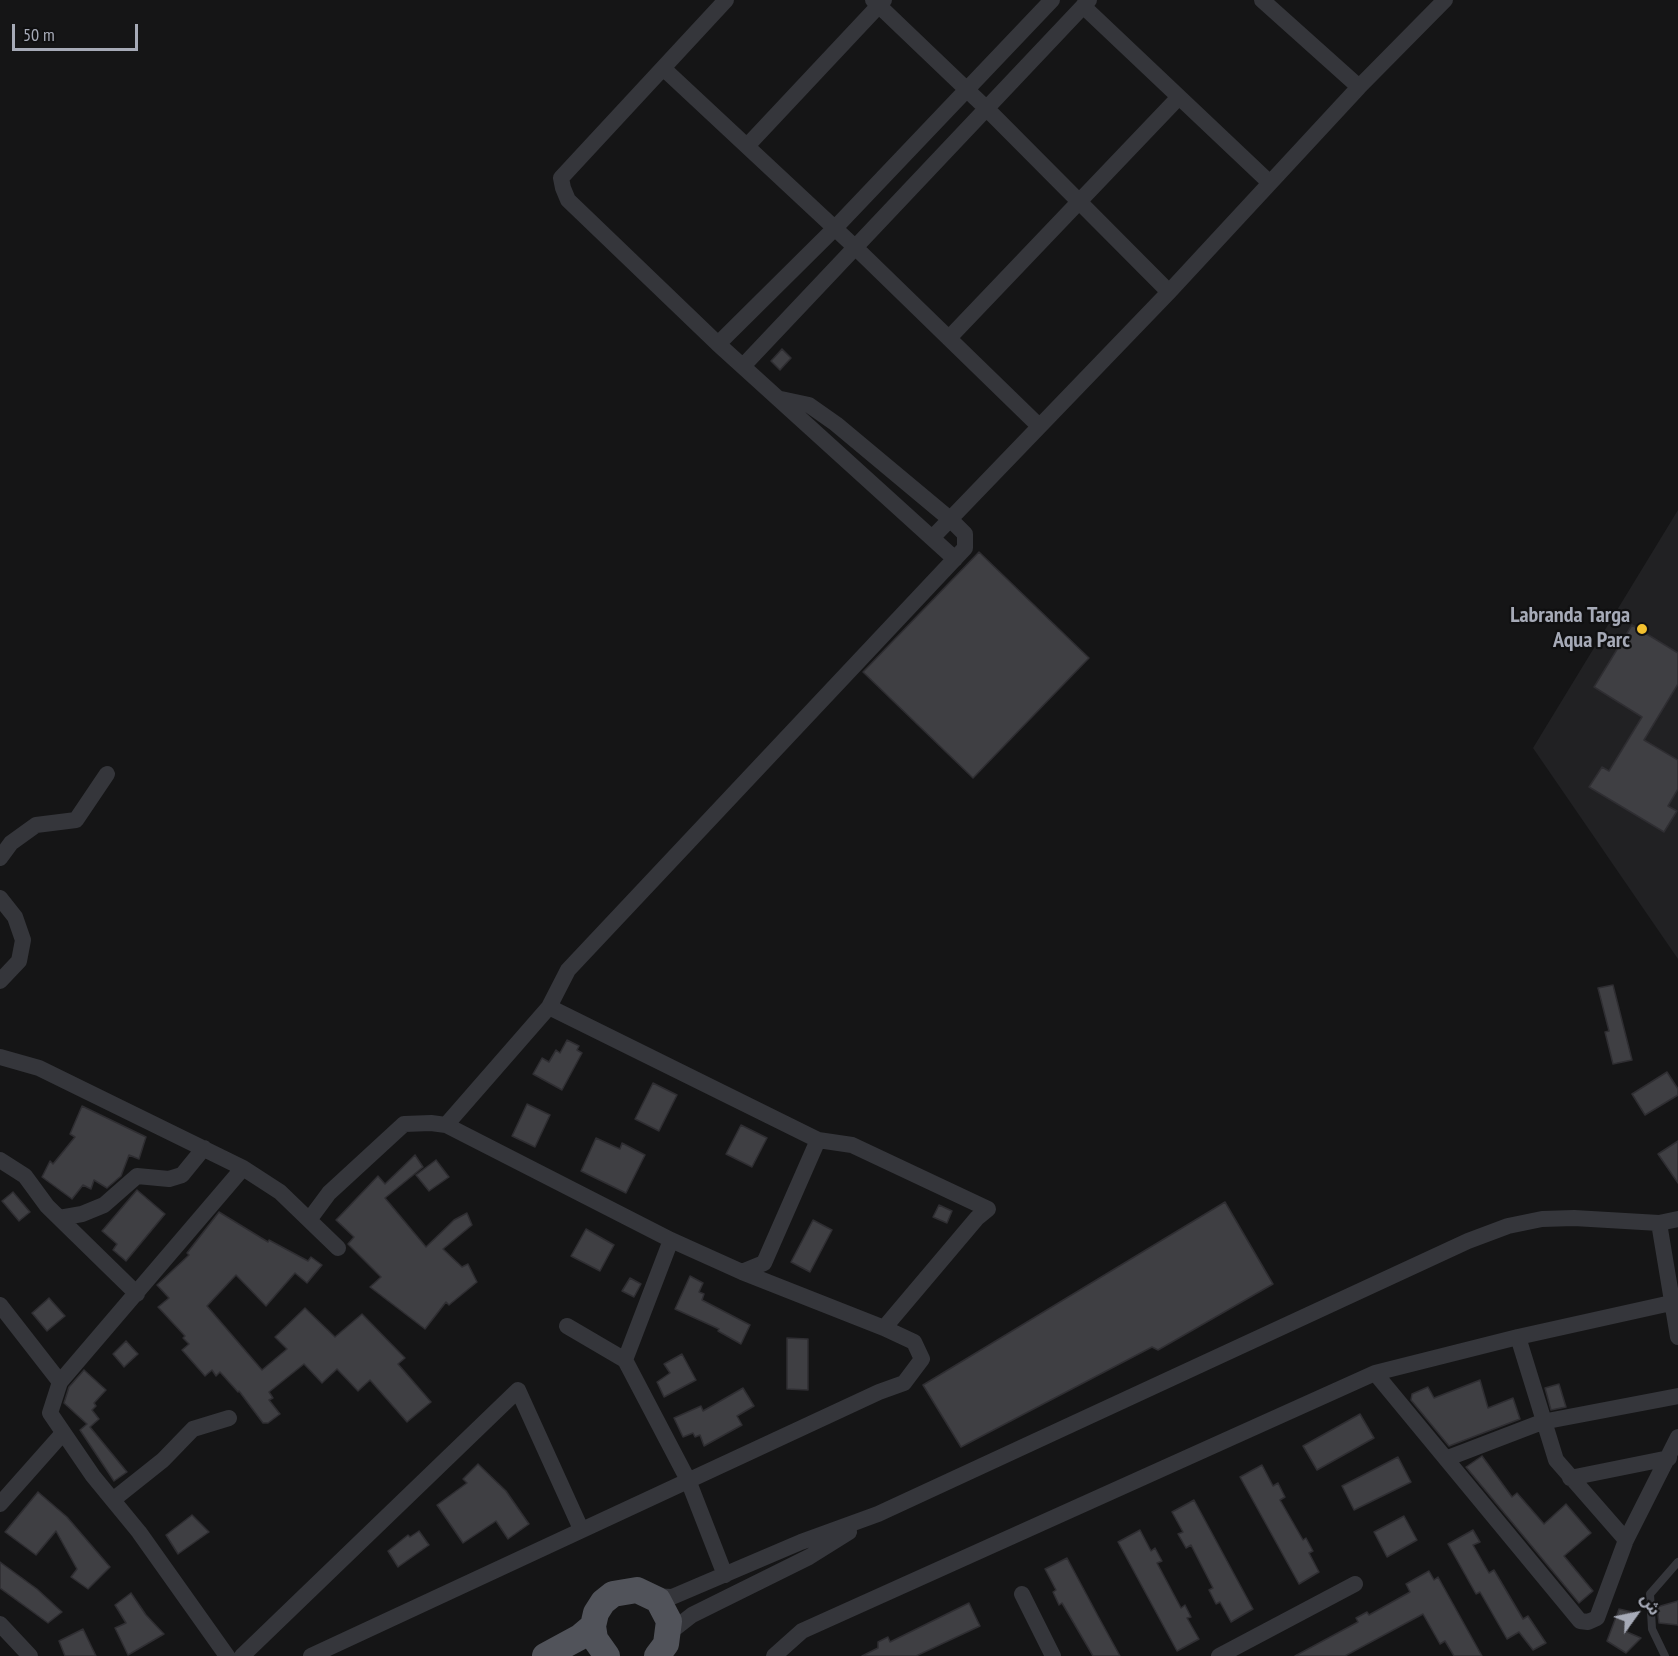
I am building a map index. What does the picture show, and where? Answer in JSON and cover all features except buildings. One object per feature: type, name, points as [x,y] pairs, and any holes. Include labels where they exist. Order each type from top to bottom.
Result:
[{"type":"main road","points":[[607,1656],[595,1639],[593,1626],[596,1613],[603,1602],[614,1594],[637,1590],[651,1596],[665,1610],[667,1646]]},
{"type":"main road","points":[[544,1656],[580,1637],[593,1626]]},
{"type":"street","points":[[726,0],[561,178],[563,189],[568,200],[718,344],[744,365],[955,559]]},
{"type":"street","points":[[718,344],[835,228],[1052,0]]},
{"type":"street","points":[[1262,0],[1359,87]]},
{"type":"street","points":[[932,538],[1169,292],[1359,87],[1445,0]]},
{"type":"street","points":[[747,146],[879,2],[1169,292]]},
{"type":"street","points":[[744,365],[857,249],[1086,3],[1179,97],[1270,183]]},
{"type":"street","points":[[663,68],[835,228],[1039,426]]},
{"type":"street","points":[[949,338],[1179,97]]},
{"type":"street","points":[[446,1125],[549,1007],[568,970],[965,548],[967,540],[965,534],[951,520],[836,424],[809,405],[781,399]]},
{"type":"street","points":[[0,858],[11,843],[36,825],[76,820],[107,774]]},
{"type":"street","points":[[0,898],[15,917],[22,940],[19,961],[0,981]]},
{"type":"street","points":[[549,1007],[818,1140],[852,1145],[988,1209],[977,1218],[884,1328]]},
{"type":"street","points":[[0,1057],[39,1068],[243,1168],[280,1192],[338,1248]]},
{"type":"street","points":[[309,1220],[329,1193],[404,1124],[446,1125],[671,1240],[742,1272],[915,1342],[922,1359],[904,1383],[581,1529],[311,1656]]},
{"type":"street","points":[[742,1272],[764,1263],[818,1140]]},
{"type":"street","points":[[59,1218],[82,1214],[104,1205],[137,1176],[170,1179],[182,1175],[204,1148]]},
{"type":"street","points":[[0,1160],[25,1176],[59,1218],[137,1294]]},
{"type":"street","points":[[227,1656],[114,1499],[93,1476],[50,1413],[60,1382],[243,1168]]},
{"type":"street","points":[[651,1596],[672,1597],[801,1542],[878,1514],[1478,1237],[1508,1226],[1542,1219],[1574,1218],[1659,1223],[1678,1219]]},
{"type":"street","points":[[1659,1223],[1678,1337]]},
{"type":"street","points":[[625,1360],[671,1240]]},
{"type":"street","points":[[774,1656],[802,1631],[1375,1373],[1518,1337],[1671,1303]]},
{"type":"street","points":[[0,1305],[60,1382]]},
{"type":"street","points":[[567,1326],[625,1360],[688,1480],[724,1575]]},
{"type":"street","points":[[1518,1337],[1542,1422],[1556,1461],[1626,1540]]},
{"type":"street","points":[[1375,1373],[1448,1458],[1580,1621],[1588,1622],[1597,1617],[1626,1540],[1678,1437]]},
{"type":"street","points":[[242,1656],[518,1390],[581,1529]]},
{"type":"street","points":[[1448,1458],[1542,1422],[1678,1396]]},
{"type":"street","points":[[114,1499],[163,1460],[193,1429],[230,1418]]},
{"type":"street","points":[[0,1504],[63,1433]]},
{"type":"street","points":[[1570,1478],[1669,1458]]},
{"type":"street","points":[[667,1646],[692,1616],[809,1557],[878,1514]]},
{"type":"street","points":[[1219,1656],[1355,1584]]},
{"type":"street","points":[[1023,1594],[1053,1656]]},
{"type":"street","points":[[0,1624],[30,1656]]},
{"type":"lane","points":[[1665,1656],[1652,1629],[1650,1594],[1678,1562]]},
{"type":"shaded area","name":"Labranda Targa Aqua Parc","points":[[1678,510],[1678,959],[1533,748]]},
{"type":"place","name":"Labranda Targa Aqua Parc","points":[[1642,629]]}]
